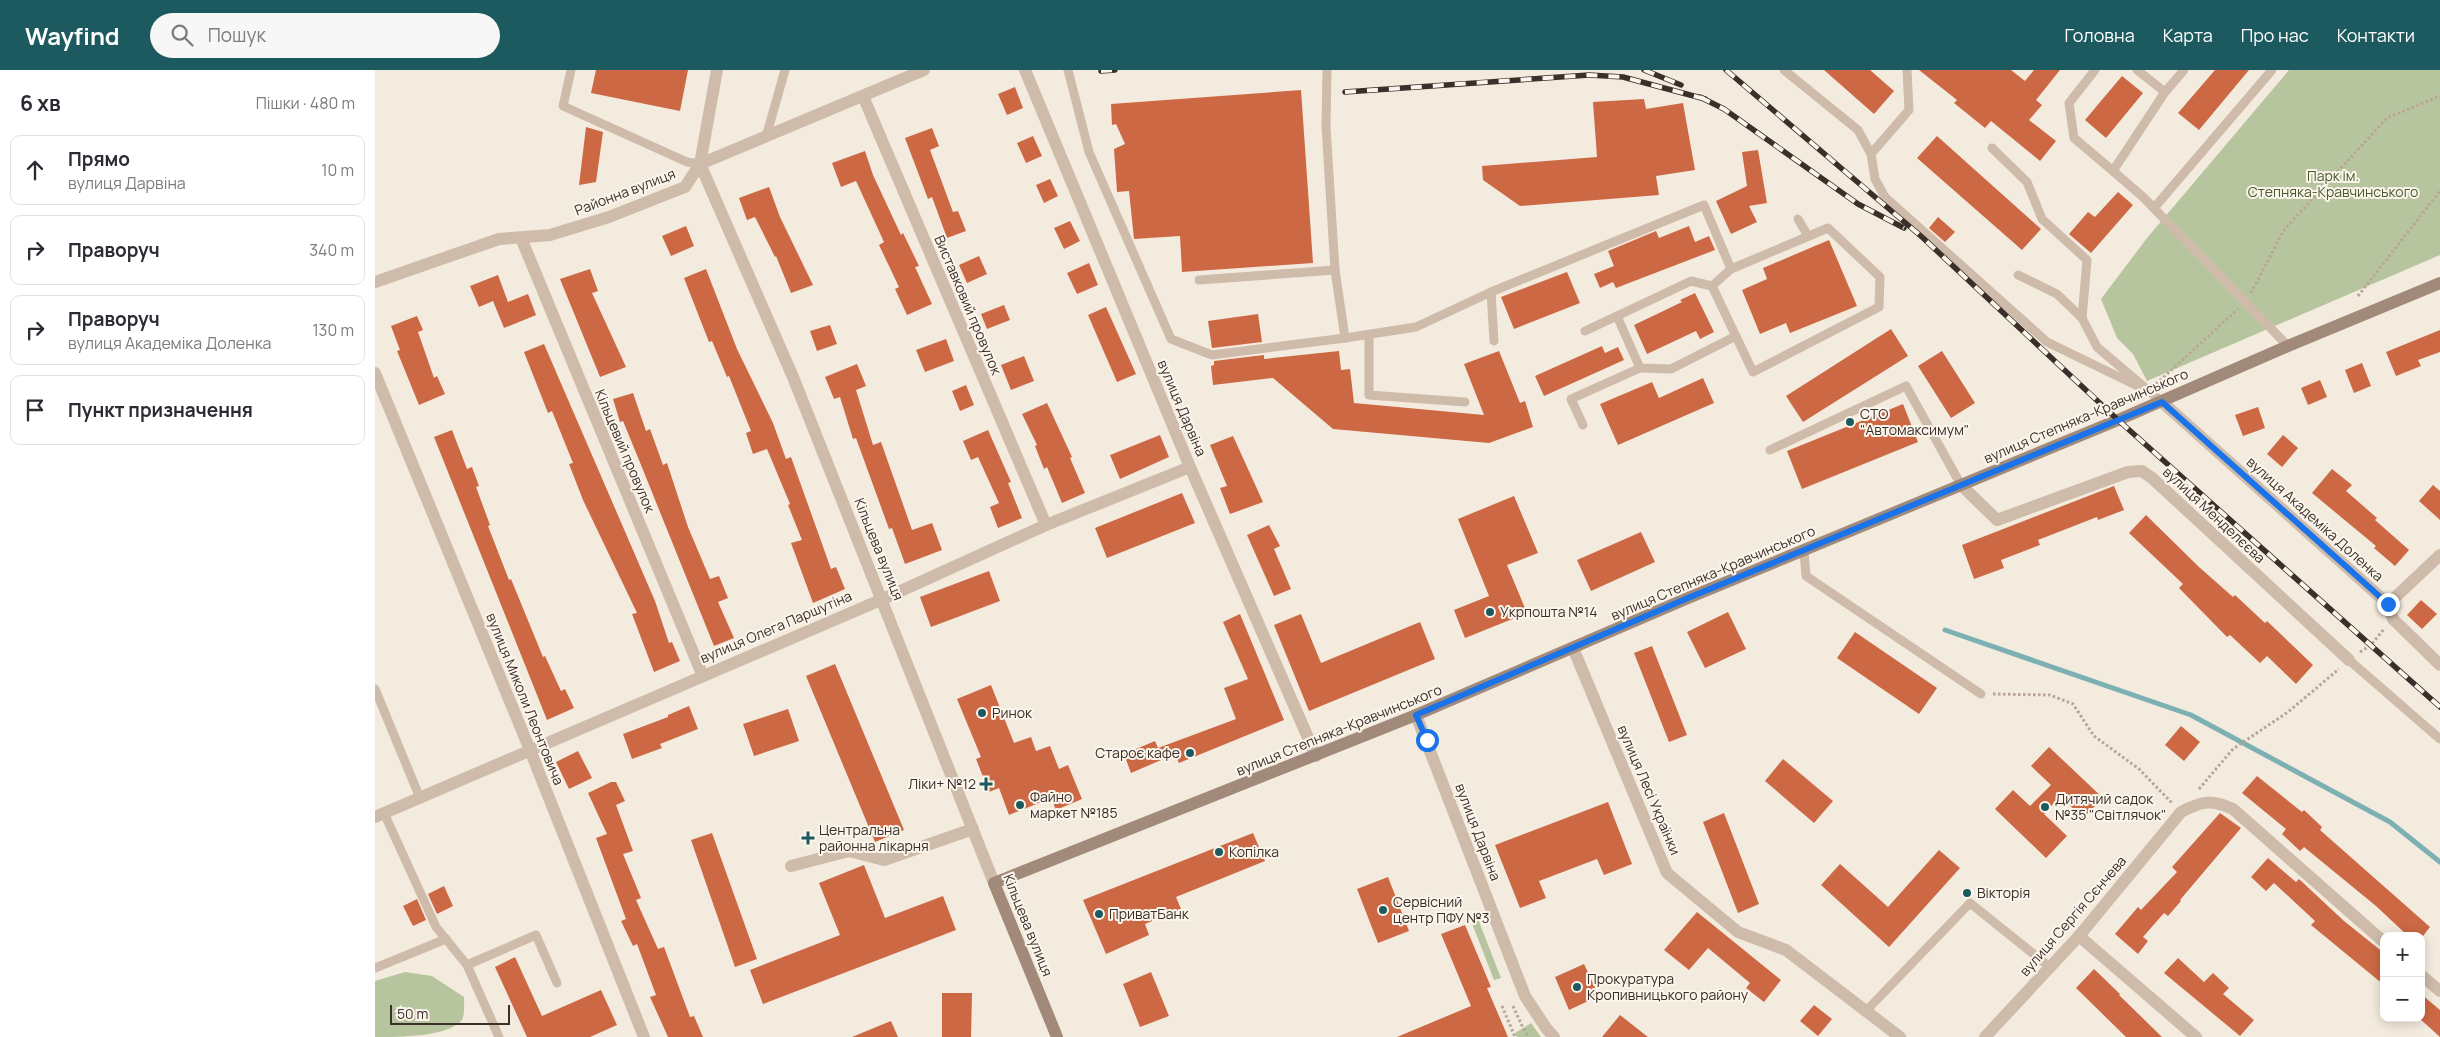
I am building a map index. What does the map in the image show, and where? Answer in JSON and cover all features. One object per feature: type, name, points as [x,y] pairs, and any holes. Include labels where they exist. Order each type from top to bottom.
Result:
[{"type":"main road","name":"вулиця Степняка-Кравчинського","points":[[994,883],[1416,715],[2162,402],[2288,346],[2440,284]]},
{"type":"main road","name":"Кільцева вулиця","points":[[994,883],[1057,1037]]},
{"type":"street","points":[[700,164],[717,70]]},
{"type":"street","points":[[700,164],[766,138],[924,70]]},
{"type":"street","name":"вулиця Дарвіна","points":[[1025,70],[1190,468],[1316,756]]},
{"type":"street","name":"Виставковий провулок","points":[[863,96],[1046,525]]},
{"type":"street","name":"Районна вулиця","points":[[375,282],[499,239],[550,235],[609,217],[685,187],[700,164]]},
{"type":"street","name":"Кільцева вулиця","points":[[700,164],[793,377],[883,599],[994,883]]},
{"type":"street","name":"Кільцевий провулок","points":[[521,238],[702,674]]},
{"type":"street","name":"вулиця Миколи Леонтовича","points":[[375,372],[529,750],[643,1037]]},
{"type":"street","name":"вулиця Академіка Доленка","points":[[2162,402],[2388,604]]},
{"type":"street","name":"вулиця Олега Паршутіна","points":[[379,815],[702,674],[883,599],[1046,525],[1190,468]]},
{"type":"street","name":"вулиця Менделєєва","points":[[1961,485],[1997,520],[2128,472],[2142,471],[2153,478],[2349,660]]},
{"type":"street","points":[[2440,555],[2388,604],[2393,620],[2440,665]]},
{"type":"street","name":"вулиця Лесі Українки","points":[[1573,648],[1667,873],[1738,932],[1786,950],[1900,1037]]},
{"type":"street","name":"вулиця Дарвіна","points":[[1416,715],[1525,996],[1546,1028],[1555,1037]]},
{"type":"street","points":[[2181,812],[2197,803],[2217,802],[2233,809],[2380,938]]},
{"type":"street","name":"вулиця Сергія Сєнчева","points":[[1985,1037],[2079,936],[2181,812]]},
{"type":"street","points":[[791,866],[849,852],[884,860],[973,829]]},
{"type":"street","points":[[2079,936],[2196,1037]]},
{"type":"street","points":[[2423,977],[2440,991]]},
{"type":"lane","points":[[571,70],[563,106],[687,162],[700,164]]},
{"type":"lane","points":[[766,138],[785,70]]},
{"type":"lane","points":[[1068,70],[1089,152],[1171,339],[1212,355],[1369,335],[1416,327],[1491,292],[1705,205],[1731,269]]},
{"type":"lane","points":[[1327,70],[1326,127],[1335,270],[1345,338]]},
{"type":"lane","points":[[1784,70],[1858,130],[1871,154],[1875,179],[1885,197],[2047,342],[2148,392]]},
{"type":"lane","points":[[1871,154],[1909,110],[1907,70]]},
{"type":"lane","points":[[2095,70],[2069,103],[2074,138],[2154,208],[2288,346]]},
{"type":"lane","points":[[2137,70],[2165,92]]},
{"type":"lane","points":[[2113,171],[2165,92],[2184,70]]},
{"type":"lane","points":[[2154,208],[2272,70]]},
{"type":"lane","points":[[1992,148],[2027,182],[2042,219],[2087,260],[2082,318]]},
{"type":"lane","points":[[1798,219],[1808,236]]},
{"type":"lane","points":[[1828,228],[1880,277],[1879,307],[1753,372],[1712,286],[1731,269],[1828,228]]},
{"type":"lane","points":[[1199,280],[1335,270]]},
{"type":"lane","points":[[2018,275],[2057,294],[2082,318],[2097,347],[2162,402]]},
{"type":"lane","points":[[1585,331],[1691,282],[1712,286]]},
{"type":"lane","points":[[1491,292],[1494,341]]},
{"type":"lane","points":[[1617,316],[1640,368]]},
{"type":"lane","points":[[1369,335],[1369,395],[1465,402]]},
{"type":"lane","points":[[1583,425],[1571,400],[1640,368],[1671,369],[1736,336]]},
{"type":"lane","points":[[1770,450],[1906,386],[1961,485]]},
{"type":"lane","points":[[1804,551],[1806,576],[1981,694]]},
{"type":"lane","points":[[2349,660],[2440,739]]},
{"type":"lane","points":[[375,689],[420,798]]},
{"type":"lane","points":[[379,815],[436,927],[467,966],[499,1037]]},
{"type":"lane","points":[[1865,1012],[1971,903],[2051,968]]},
{"type":"lane","points":[[467,966],[536,935],[557,983]]},
{"type":"lane","points":[[375,968],[445,939]]},
{"type":"path","points":[[2148,392],[2246,302],[2284,230],[2387,118],[2440,96]]},
{"type":"path","points":[[2358,296],[2440,191]]},
{"type":"path","points":[[2198,791],[2233,749],[2288,712],[2349,660],[2371,645],[2393,620]]},
{"type":"path","points":[[1981,694],[2050,695],[2073,704],[2094,736],[2139,769],[2181,812]]},
{"type":"path","points":[[1511,1001],[1529,1037]]},
{"type":"path","points":[[1502,1006],[1515,1037]]},
{"type":"green space","name":"Парк ім. Степняка-Кравчинського","points":[[2289,70],[2440,70],[2440,255],[2147,381],[2133,354],[2117,338],[2101,299],[2147,238]]},
{"type":"green space","points":[[1478,919],[1501,978],[1494,980],[1471,921]]},
{"type":"green space","points":[[405,972],[432,976],[464,997],[462,1020],[455,1026],[435,1033],[375,1037],[375,981]]},
{"type":"green space","points":[[1531,1023],[1541,1037],[1517,1037],[1515,1033]]},
{"type":"building","points":[[596,70],[688,70],[680,111],[591,93]]},
{"type":"building","points":[[1824,70],[1870,70],[1894,91],[1874,114]]},
{"type":"building","points":[[1919,70],[2011,70],[2025,81],[2034,70],[2060,70],[2036,100],[2042,105],[2029,120],[2056,141],[2040,161],[1991,121],[1985,128],[1954,103],[1957,100]]},
{"type":"building","points":[[2215,70],[2249,70],[2199,130],[2178,113]]},
{"type":"building","points":[[2122,76],[2143,93],[2106,138],[2085,120]]},
{"type":"building","points":[[1015,87],[1023,108],[1007,115],[998,94]]},
{"type":"building","points":[[1301,90],[1313,263],[1182,272],[1180,236],[1134,239],[1129,191],[1117,192],[1114,149],[1125,144],[1116,124],[1112,125],[1111,104]]},
{"type":"building","points":[[1644,99],[1646,109],[1683,103],[1695,170],[1656,176],[1659,195],[1520,206],[1483,180],[1482,166],[1597,157],[1593,102]]},
{"type":"building","points":[[586,127],[603,132],[596,182],[579,185]]},
{"type":"building","points":[[932,128],[939,146],[930,150],[953,212],[958,211],[966,231],[947,238],[932,197],[928,199],[905,138]]},
{"type":"building","points":[[1033,136],[1042,156],[1026,163],[1017,143]]},
{"type":"building","points":[[1937,136],[2041,229],[2022,250],[1917,158]]},
{"type":"building","points":[[1758,150],[1767,203],[1749,206],[1757,222],[1731,234],[1716,201],[1747,186],[1742,152]]},
{"type":"building","points":[[865,151],[873,175],[901,235],[903,233],[919,266],[915,267],[932,304],[907,315],[895,289],[899,287],[879,245],[884,242],[856,181],[841,187],[832,163]]},
{"type":"building","points":[[1050,179],[1058,196],[1044,203],[1036,185]]},
{"type":"building","points":[[769,187],[780,217],[813,285],[791,293],[776,256],[755,217],[747,220],[739,198]]},
{"type":"building","points":[[2118,192],[2133,205],[2091,253],[2069,234],[2088,212],[2095,217]]},
{"type":"building","points":[[1938,217],[1955,232],[1945,242],[1929,228]]},
{"type":"building","points":[[1070,221],[1080,241],[1064,249],[1054,228]]},
{"type":"building","points":[[686,226],[694,246],[671,256],[662,236]]},
{"type":"building","points":[[1689,226],[1695,242],[1709,236],[1715,250],[1616,288],[1613,282],[1600,288],[1594,274],[1614,266],[1608,251],[1656,231],[1659,238]]},
{"type":"building","points":[[1829,240],[1857,306],[1790,333],[1786,323],[1760,334],[1742,290],[1767,279],[1763,268]]},
{"type":"building","points":[[979,256],[987,274],[967,283],[959,265]]},
{"type":"building","points":[[1089,263],[1098,285],[1077,294],[1067,273]]},
{"type":"building","points":[[590,269],[598,291],[592,293],[626,367],[600,377],[560,279]]},
{"type":"building","points":[[706,269],[737,349],[773,423],[786,459],[791,457],[831,569],[836,567],[845,589],[813,603],[791,543],[802,540],[788,505],[790,504],[767,449],[753,454],[746,433],[751,431],[729,376],[727,377],[712,341],[709,342],[684,278]]},
{"type":"building","points":[[1567,272],[1580,303],[1514,329],[1501,297]]},
{"type":"building","points":[[498,275],[508,302],[528,294],[536,315],[504,328],[493,301],[479,307],[470,286]]},
{"type":"building","points":[[1695,293],[1714,332],[1700,339],[1696,331],[1647,354],[1634,325],[1682,302],[1680,300]]},
{"type":"building","points":[[1004,305],[1010,320],[987,329],[981,314]]},
{"type":"building","points":[[1106,307],[1136,374],[1117,382],[1088,315]]},
{"type":"building","points":[[1258,314],[1262,342],[1212,348],[1208,321]]},
{"type":"building","points":[[417,316],[423,330],[418,332],[434,378],[437,376],[445,394],[419,405],[397,351],[400,350],[391,326]]},
{"type":"building","points":[[830,325],[837,344],[817,351],[810,331]]},
{"type":"building","points":[[1891,329],[1908,356],[1803,422],[1786,396]]},
{"type":"building","points":[[2440,330],[2440,352],[2418,360],[2421,366],[2396,376],[2386,352]]},
{"type":"building","points":[[946,339],[954,361],[925,372],[916,350]]},
{"type":"building","points":[[544,344],[655,601],[669,643],[672,642],[680,661],[654,672],[632,614],[637,613],[583,500],[569,464],[573,463],[552,411],[548,413],[524,352]]},
{"type":"building","points":[[1602,346],[1605,353],[1618,347],[1624,360],[1544,396],[1535,376]]},
{"type":"building","points":[[1339,351],[1341,370],[1350,369],[1354,403],[1484,415],[1464,364],[1499,351],[1520,403],[1525,401],[1533,427],[1489,443],[1333,429],[1273,378],[1213,385],[1211,366],[1214,365],[1214,361],[1264,355],[1264,359]]},
{"type":"building","points":[[1942,351],[1975,403],[1951,418],[1918,366]]},
{"type":"building","points":[[1024,356],[1034,381],[1011,390],[1001,365]]},
{"type":"building","points":[[2362,363],[2371,386],[2354,393],[2345,370]]},
{"type":"building","points":[[857,364],[866,386],[856,390],[873,445],[881,442],[912,530],[932,523],[942,550],[905,564],[892,528],[889,529],[856,438],[853,439],[840,397],[834,399],[825,377]]},
{"type":"building","points":[[1703,378],[1714,403],[1618,445],[1600,404],[1652,382],[1659,398]]},
{"type":"building","points":[[2320,380],[2327,397],[2308,405],[2301,388]]},
{"type":"building","points":[[966,385],[974,405],[960,411],[952,391]]},
{"type":"building","points":[[633,393],[646,431],[650,429],[663,465],[667,463],[688,527],[710,579],[719,576],[728,598],[718,602],[734,638],[714,646],[623,421],[620,422],[613,399]]},
{"type":"building","points":[[1047,403],[1072,457],[1070,458],[1085,493],[1062,503],[1047,467],[1044,469],[1035,446],[1037,445],[1022,414]]},
{"type":"building","points":[[1903,404],[1918,442],[1802,489],[1787,451]]},
{"type":"building","points":[[2258,407],[2265,428],[2243,436],[2235,415]]},
{"type":"building","points":[[452,430],[467,469],[472,467],[479,486],[476,487],[490,525],[488,526],[509,580],[511,579],[543,657],[545,656],[561,691],[565,689],[574,708],[547,720],[434,437]]},
{"type":"building","points":[[988,430],[1011,482],[1008,483],[1022,518],[998,528],[990,507],[999,503],[978,457],[971,460],[963,441]]},
{"type":"building","points":[[1160,435],[1169,457],[1120,479],[1110,455]]},
{"type":"building","points":[[2283,435],[2298,448],[2282,467],[2267,454]]},
{"type":"building","points":[[1233,436],[1263,502],[1230,514],[1220,488],[1227,486],[1210,445]]},
{"type":"building","points":[[2332,469],[2352,485],[2346,491],[2409,550],[2395,566],[2374,548],[2376,546],[2312,493]]},
{"type":"building","points":[[2433,485],[2440,491],[2440,520],[2419,501]]},
{"type":"building","points":[[2114,486],[2124,510],[2098,520],[2097,517],[2038,540],[2040,545],[2001,560],[2004,568],[1974,579],[1962,545]]},
{"type":"building","points":[[1182,493],[1195,523],[1107,558],[1095,528]]},
{"type":"building","points":[[1514,496],[1538,553],[1507,565],[1527,613],[1465,638],[1454,610],[1489,596],[1458,519]]},
{"type":"building","points":[[2146,515],[2199,567],[2233,597],[2235,595],[2265,623],[2267,621],[2313,665],[2296,684],[2267,656],[2260,663],[2230,635],[2227,637],[2179,588],[2183,584],[2129,533]]},
{"type":"building","points":[[1269,525],[1280,546],[1274,549],[1291,589],[1274,596],[1247,535]]},
{"type":"building","points":[[1641,532],[1655,562],[1591,591],[1577,560]]},
{"type":"building","points":[[989,571],[1000,601],[931,627],[920,597]]},
{"type":"building","points":[[2421,600],[2437,614],[2422,629],[2407,615]]},
{"type":"building","points":[[1728,612],[1746,649],[1705,668],[1687,632]]},
{"type":"building","points":[[1240,614],[1284,720],[1179,763],[1175,754],[1131,773],[1124,754],[1155,741],[1158,748],[1236,719],[1224,688],[1248,679],[1223,622]]},
{"type":"building","points":[[1301,614],[1321,663],[1420,622],[1435,659],[1309,711],[1274,625]]},
{"type":"building","points":[[1855,632],[1937,688],[1919,714],[1837,658]]},
{"type":"building","points":[[1652,646],[1687,735],[1669,742],[1634,653]]},
{"type":"building","points":[[835,664],[904,830],[875,842],[806,676]]},
{"type":"building","points":[[991,685],[1014,743],[1031,737],[1036,751],[1050,746],[1059,769],[1068,765],[1082,799],[1056,810],[1051,798],[1009,815],[999,788],[989,792],[976,759],[981,757],[957,699]]},
{"type":"building","points":[[689,706],[698,729],[660,744],[662,748],[632,759],[623,734],[668,717],[668,715]]},
{"type":"building","points":[[788,709],[799,741],[754,756],[743,724]]},
{"type":"building","points":[[2181,726],[2200,742],[2184,761],[2165,745]]},
{"type":"building","points":[[2049,747],[2103,798],[2083,818],[2060,796],[2044,814],[2067,836],[2046,858],[1995,809],[2013,790],[2030,806],[2051,785],[2031,766]]},
{"type":"building","points":[[578,751],[592,778],[569,789],[556,762]]},
{"type":"building","points":[[1783,759],[1833,801],[1814,823],[1765,781]]},
{"type":"building","points":[[2257,776],[2302,812],[2304,810],[2322,827],[2320,830],[2430,927],[2425,933],[2404,932],[2376,906],[2304,847],[2300,851],[2282,834],[2286,829],[2242,793]]},
{"type":"building","points":[[611,782],[616,782],[625,801],[616,805],[633,851],[623,854],[641,898],[636,900],[658,949],[664,947],[690,1017],[694,1016],[703,1037],[668,1037],[650,997],[656,995],[637,944],[633,946],[621,921],[626,919],[596,838],[607,834],[588,793]]},
{"type":"building","points":[[1608,802],[1632,864],[1604,875],[1597,859],[1539,881],[1546,898],[1520,908],[1495,845]]},
{"type":"building","points":[[1724,813],[1759,904],[1738,913],[1703,822]]},
{"type":"building","points":[[2220,813],[2241,828],[2168,916],[2164,913],[2143,937],[2148,941],[2138,954],[2115,934],[2138,907],[2141,910],[2177,872],[2172,867]]},
{"type":"building","points":[[712,833],[757,959],[735,967],[691,840]]},
{"type":"building","points":[[1253,833],[1265,861],[1176,897],[1181,909],[1145,924],[1149,935],[1106,954],[1083,900]]},
{"type":"building","points":[[1939,850],[1960,868],[1889,947],[1821,885],[1840,864],[1888,907]]},
{"type":"building","points":[[2268,858],[2296,882],[2299,879],[2344,921],[2380,950],[2380,982],[2311,925],[2315,921],[2274,883],[2266,891],[2251,877]]},
{"type":"building","points":[[864,865],[885,918],[943,896],[956,930],[763,1004],[750,970],[840,935],[819,883]]},
{"type":"building","name":"Сервісний центр ПФУ №3","points":[[1388,877],[1409,931],[1378,943],[1357,889]]},
{"type":"building","points":[[444,886],[453,906],[437,914],[428,894]]},
{"type":"building","points":[[417,899],[426,920],[413,926],[403,906]]},
{"type":"building","points":[[1697,912],[1781,980],[1764,1002],[1746,988],[1750,983],[1708,948],[1689,970],[1664,950]]},
{"type":"building","points":[[1465,925],[1491,987],[1487,988],[1508,1037],[1397,1037],[1471,1006],[1441,934]]},
{"type":"building","points":[[515,957],[542,1016],[601,990],[617,1025],[590,1037],[527,1037],[495,967]]},
{"type":"building","points":[[2178,958],[2204,982],[2213,973],[2229,988],[2223,994],[2254,1020],[2240,1036],[2164,973]]},
{"type":"building","name":"Прокуратура Кропивницького району","points":[[1584,964],[1599,996],[1569,1010],[1555,977]]},
{"type":"building","points":[[2094,969],[2162,1037],[2126,1037],[2076,988]]},
{"type":"building","points":[[1151,972],[1169,1016],[1140,1027],[1123,984]]},
{"type":"building","points":[[942,993],[972,993],[971,1037],[942,1037]]},
{"type":"building","points":[[2425,997],[2440,1010],[2440,1037],[2423,1022],[2425,1022]]},
{"type":"building","points":[[1814,1005],[1832,1019],[1818,1036],[1800,1021]]},
{"type":"building","points":[[1620,1015],[1648,1037],[1602,1037]]},
{"type":"building","points":[[891,1021],[898,1037],[852,1037]]},
{"type":"waterway","points":[[1945,630],[2191,715],[2390,822],[2440,862]]},
{"type":"railway","points":[[1101,71],[1115,70]]},
{"type":"railway","points":[[1644,70],[1681,85]]},
{"type":"railway","points":[[1726,70],[1922,237],[2118,420],[2440,707]]},
{"type":"railway","points":[[1345,92],[1589,75],[1623,77],[1705,99]]},
{"type":"railway","points":[[1700,97],[1724,109],[1858,204],[1904,228]]},
{"type":"place","name":"СТО \"Автомаксимум\"","points":[[1850,422]]},
{"type":"place","name":"Укрпошта №14","points":[[1490,612]]},
{"type":"place","name":"Ринок","points":[[982,713]]},
{"type":"place","name":"Староє кафе","points":[[1190,753]]},
{"type":"place","name":"Ліки+ №12","points":[[986,784]]},
{"type":"place","name":"Файно маркет №185","points":[[1020,805]]},
{"type":"place","name":"Дитячий садок №35 \"Світлячок\"","points":[[2045,807]]},
{"type":"place","name":"Центральна районна лікарня","points":[[808,838]]},
{"type":"place","name":"Копілка","points":[[1219,852]]},
{"type":"place","name":"Вікторія","points":[[1967,893]]},
{"type":"place","name":"Сервісний центр ПФУ №3","points":[[1383,910]]},
{"type":"place","name":"ПриватБанк","points":[[1099,914]]},
{"type":"place","name":"Прокуратура Кропивницького району","points":[[1577,987]]},
{"type":"route","points":[[1427,740],[1416,715],[1688,598],[2162,402],[2388,604]]}]
